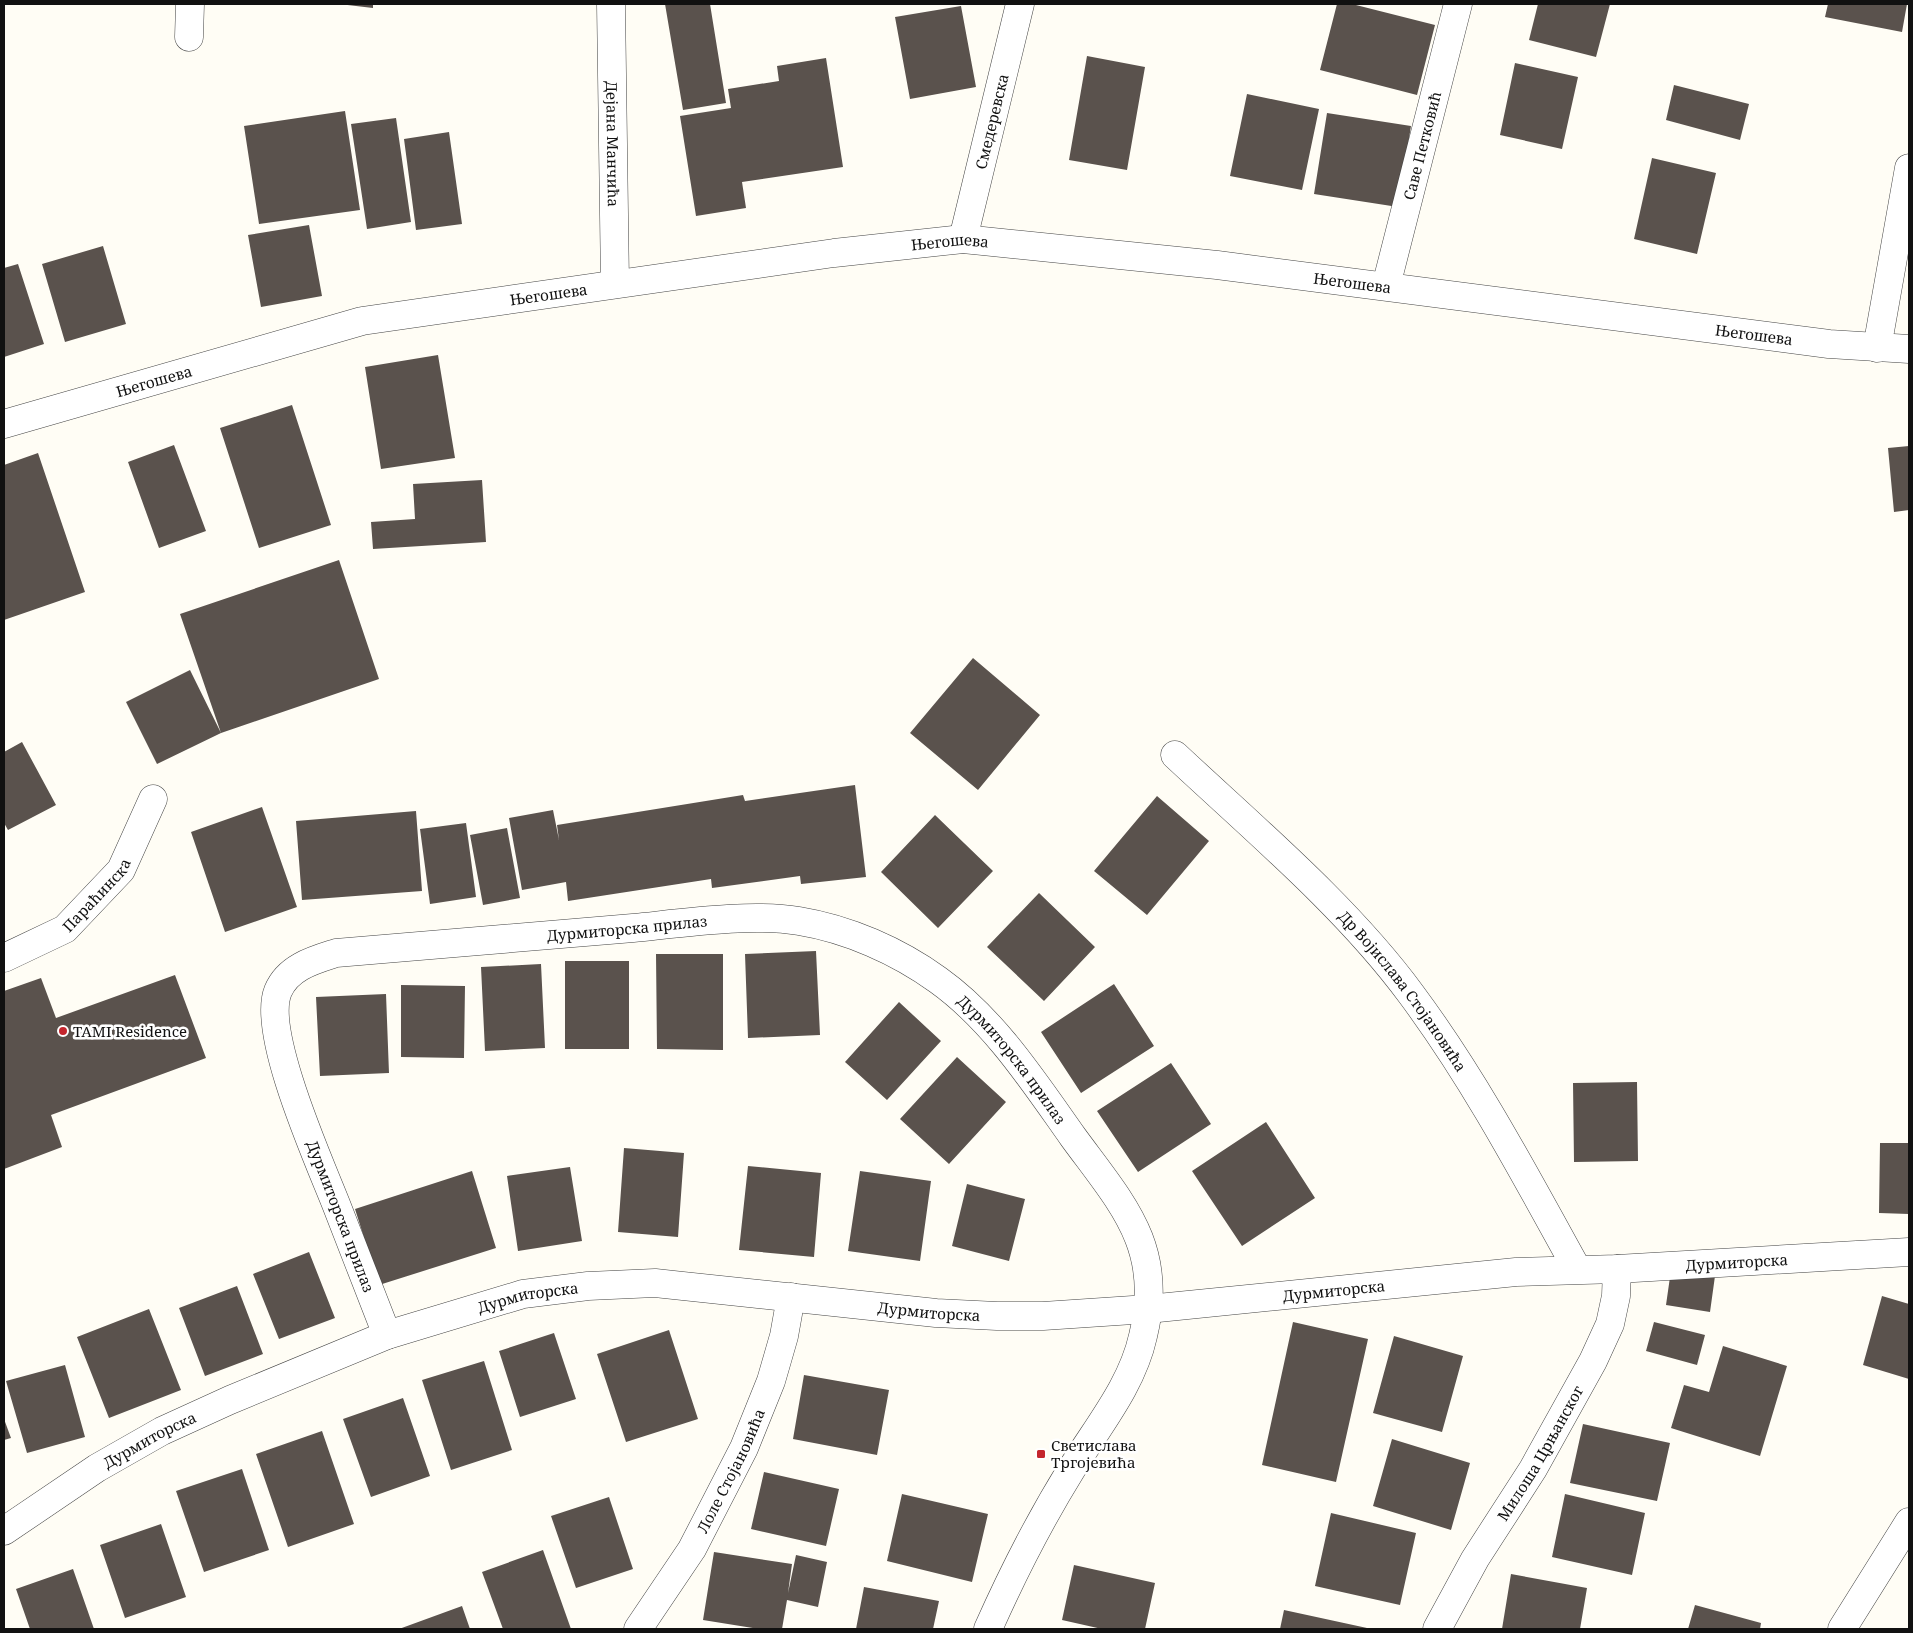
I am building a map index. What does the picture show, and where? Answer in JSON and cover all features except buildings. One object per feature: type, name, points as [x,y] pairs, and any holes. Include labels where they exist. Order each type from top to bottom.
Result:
[{"type":"street","points":[[189,36],[190,4]]},
{"type":"street","name":"Дејана Манчића","points":[[611,4],[615,284]]},
{"type":"street","name":"Смедеревска","points":[[963,239],[1020,4]]},
{"type":"street","name":"Саве Петковић","points":[[1386,286],[1458,4]]},
{"type":"street","points":[[1877,348],[1909,168]]},
{"type":"street","name":"Његошева","points":[[4,424],[362,321],[834,253],[963,239],[1207,264],[1829,344],[1909,349]]},
{"type":"street","name":"Др Војислава Стојановића","points":[[1175,755],[1311,882],[1410,992],[1452,1051],[1492,1115],[1577,1269]]},
{"type":"street","name":"Параћинска","points":[[4,958],[65,929],[121,870],[153,799]]},
{"type":"street","name":"Дурмиторска прилаз","points":[[387,1335],[292,1092],[276,1018],[278,992],[288,976],[307,962],[336,953],[770,918],[803,922],[846,933],[904,959],[940,981],[990,1028],[1010,1049],[1119,1200],[1134,1225],[1146,1257],[1150,1281],[1148,1309]]},
{"type":"street","name":"Дурмиторска","points":[[4,1531],[97,1468],[162,1431],[387,1335],[523,1294],[588,1286],[655,1283],[936,1312],[998,1316],[1148,1309],[1516,1272],[1909,1252]]},
{"type":"street","name":"Милоша Црњанског","points":[[1437,1629],[1475,1559],[1533,1469],[1593,1361],[1610,1324],[1616,1296],[1617,1268]]},
{"type":"street","name":"Лоле Стојановића","points":[[638,1629],[692,1549],[744,1448],[771,1381],[784,1336],[791,1297]]},
{"type":"street","points":[[988,1629],[1069,1473],[1118,1396],[1134,1366],[1143,1336],[1148,1309]]},
{"type":"street","points":[[1842,1629],[1909,1522]]},
{"type":"place","name":"TAMI Residence","points":[[63,1031]]},
{"type":"place","name":"Светислава Тргојевића","points":[[1041,1454]]}]
